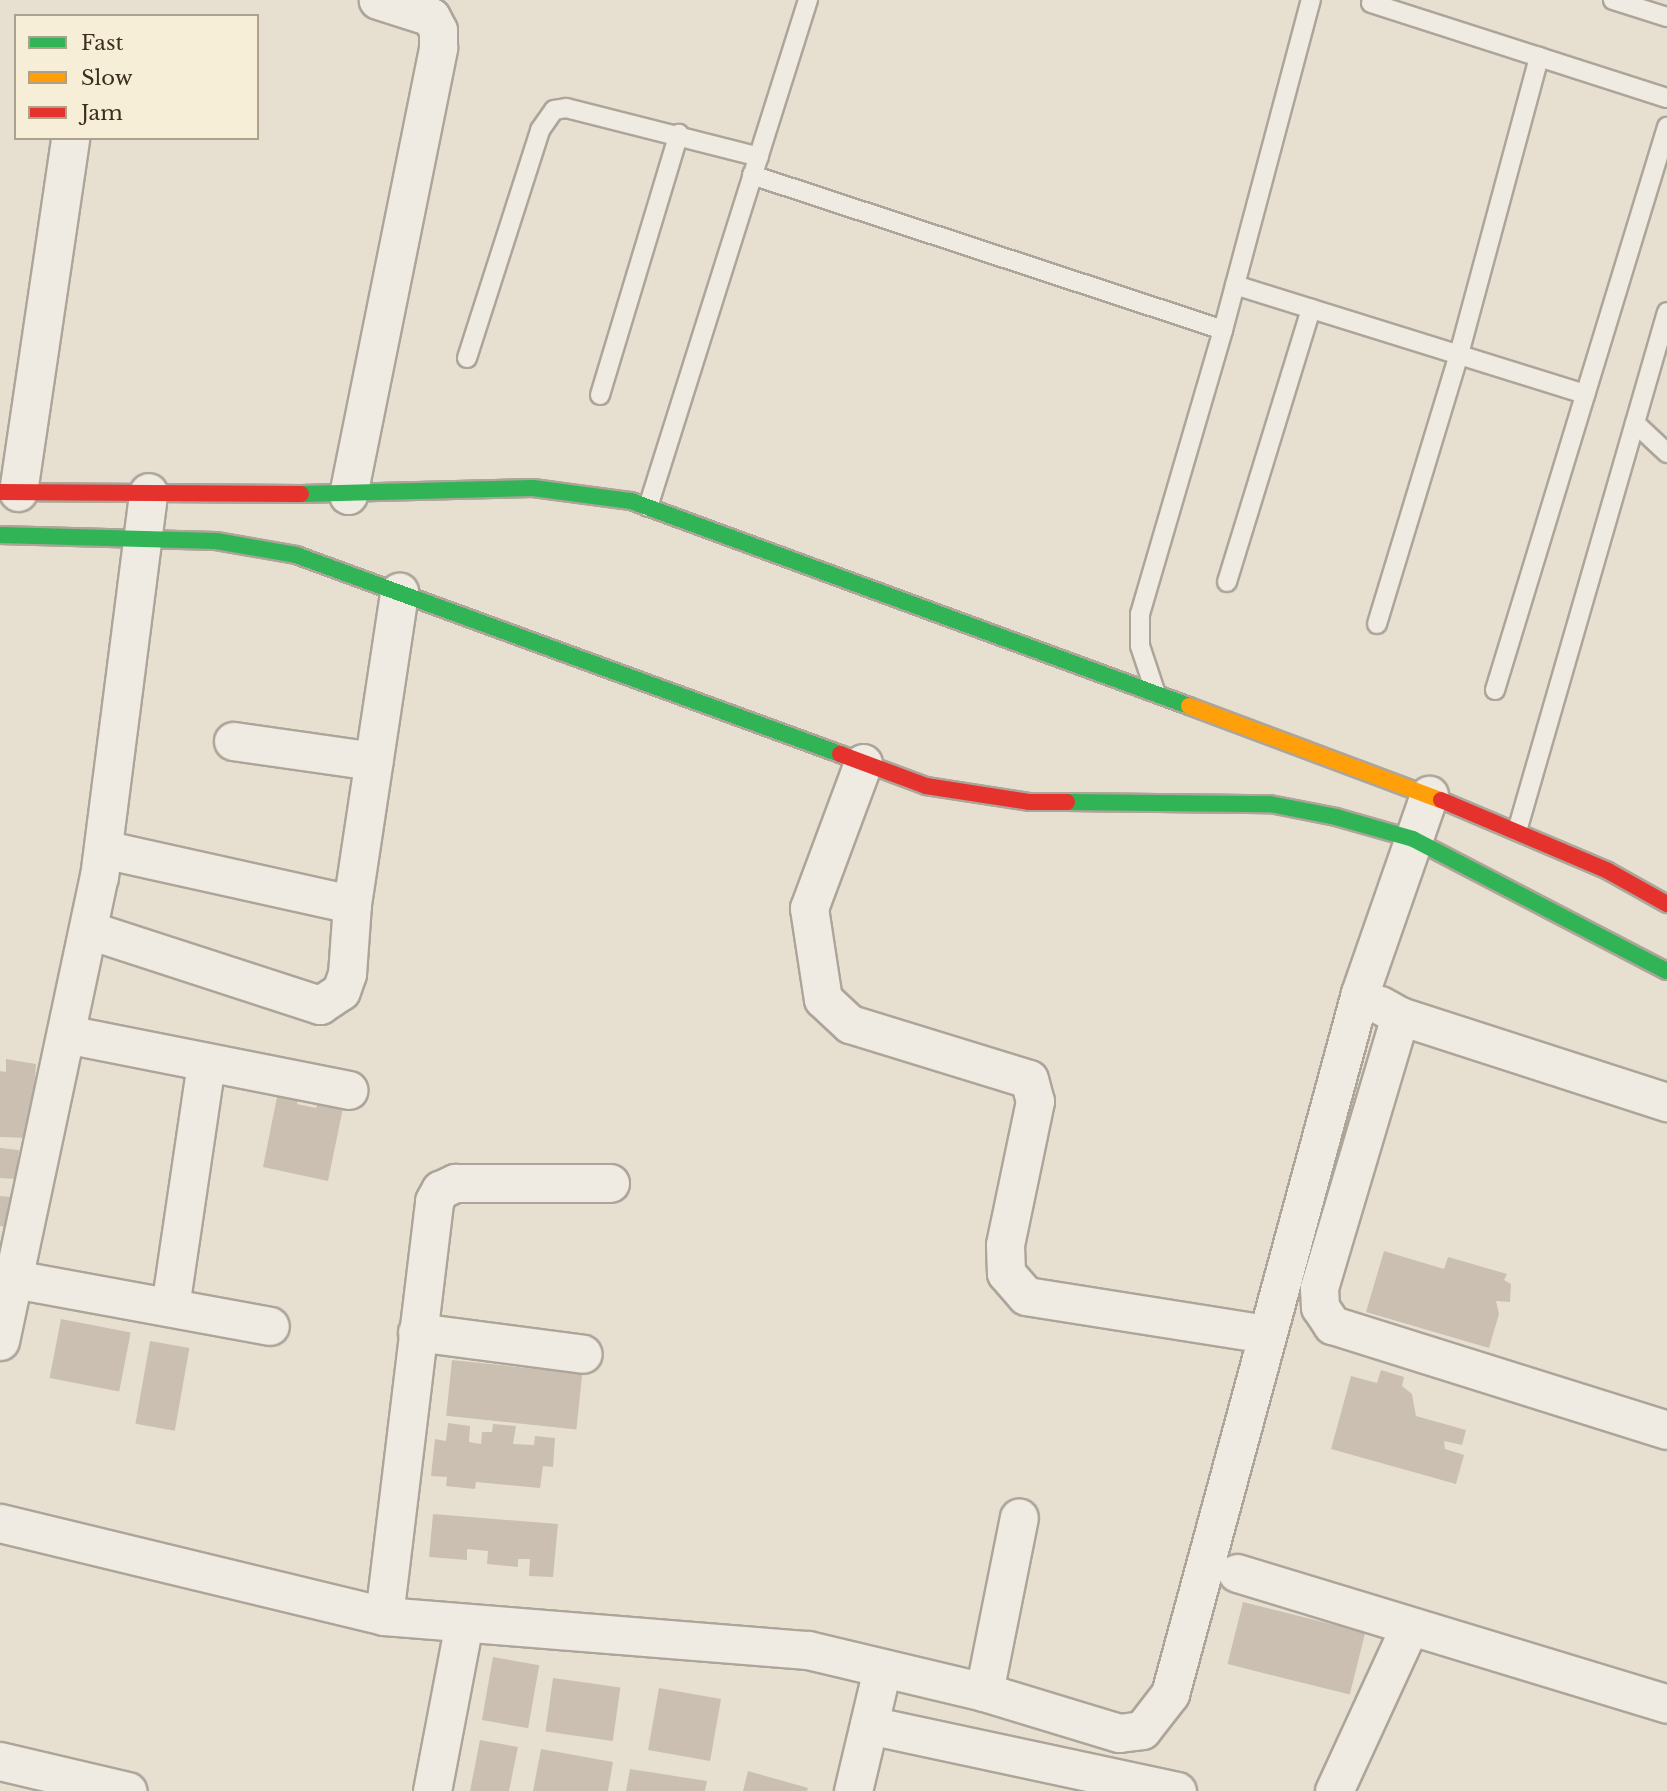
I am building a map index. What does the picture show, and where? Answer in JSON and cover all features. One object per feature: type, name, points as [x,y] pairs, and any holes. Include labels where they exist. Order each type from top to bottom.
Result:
[{"type":"main road","points":[[9,492],[348,495],[533,488],[648,507],[1429,795],[1608,871],[1667,904]]},
{"type":"main road","points":[[0,535],[142,536],[216,541],[296,555],[926,786],[1029,802],[1270,804],[1413,839],[1667,971]]},
{"type":"street","points":[[348,495],[438,47],[438,30],[431,17],[378,0]]},
{"type":"street","points":[[9,492],[70,140]]},
{"type":"street","points":[[0,1341],[89,930],[103,849],[148,492]]},
{"type":"street","points":[[89,930],[320,1005],[341,991],[347,974],[352,904],[399,592]]},
{"type":"street","points":[[233,741],[374,761]]},
{"type":"street","points":[[863,763],[809,908],[823,999],[850,1024],[1029,1079],[1035,1101],[1005,1245],[1006,1273],[1026,1296],[1265,1334]]},
{"type":"street","points":[[0,1523],[384,1616],[808,1650],[984,1692],[1119,1733],[1142,1730],[1158,1714],[1170,1694],[1265,1334],[1360,993],[1429,795]]},
{"type":"street","points":[[103,849],[352,904]]},
{"type":"street","points":[[1360,993],[1400,1016],[1667,1102]]},
{"type":"street","points":[[1400,1016],[1319,1288],[1320,1307],[1332,1325],[1667,1430]]},
{"type":"street","points":[[66,1034],[348,1090]]},
{"type":"street","points":[[170,1307],[206,1063]]},
{"type":"street","points":[[384,1616],[430,1215],[440,1189],[455,1183],[610,1183]]},
{"type":"street","points":[[13,1279],[270,1326]]},
{"type":"street","points":[[417,1332],[583,1354]]},
{"type":"street","points":[[984,1692],[1019,1517]]},
{"type":"street","points":[[1237,1573],[1409,1629],[1667,1704]]},
{"type":"street","points":[[432,1791],[464,1623]]},
{"type":"street","points":[[1334,1791],[1409,1629]]},
{"type":"street","points":[[853,1791],[882,1669]]},
{"type":"street","points":[[869,1725],[1095,1782],[1177,1791]]},
{"type":"street","points":[[0,1761],[128,1791]]},
{"type":"lane","points":[[648,507],[808,0]]},
{"type":"lane","points":[[1156,694],[1140,646],[1140,614],[1223,330],[1311,0]]},
{"type":"lane","points":[[1613,0],[1667,17]]},
{"type":"lane","points":[[1371,4],[1667,98]]},
{"type":"lane","points":[[1377,624],[1459,354],[1539,57]]},
{"type":"lane","points":[[467,358],[545,117],[566,108],[679,134],[758,157]]},
{"type":"lane","points":[[1495,690],[1667,127]]},
{"type":"lane","points":[[600,396],[679,134]]},
{"type":"lane","points":[[752,175],[1223,330]]},
{"type":"lane","points":[[1234,285],[1586,394]]},
{"type":"lane","points":[[1227,582],[1311,309]]},
{"type":"lane","points":[[1517,831],[1667,312]]},
{"type":"lane","points":[[1635,424],[1667,453]]},
{"type":"building","points":[[6,1059],[36,1064],[30,1138],[0,1137],[0,1071],[6,1072]]},
{"type":"building","points":[[279,1087],[300,1091],[297,1104],[316,1108],[319,1098],[344,1103],[328,1181],[263,1167]]},
{"type":"building","points":[[0,1148],[19,1150],[16,1179],[0,1178]]},
{"type":"building","points":[[0,1196],[12,1197],[7,1227],[0,1226]]},
{"type":"building","points":[[1384,1251],[1444,1269],[1448,1257],[1507,1274],[1504,1280],[1511,1284],[1510,1302],[1496,1301],[1499,1314],[1489,1348],[1366,1312]]},
{"type":"building","points":[[61,1319],[131,1333],[119,1391],[50,1378]]},
{"type":"building","points":[[150,1341],[189,1348],[175,1431],[135,1424]]},
{"type":"building","points":[[452,1360],[582,1374],[576,1429],[446,1416]]},
{"type":"building","points":[[1381,1370],[1404,1377],[1402,1386],[1412,1394],[1416,1416],[1466,1430],[1462,1445],[1444,1441],[1445,1449],[1464,1455],[1456,1484],[1331,1449],[1351,1376],[1377,1383]]},
{"type":"building","points":[[448,1423],[470,1426],[469,1442],[481,1444],[482,1432],[492,1432],[493,1424],[516,1426],[513,1444],[534,1445],[535,1436],[555,1438],[553,1467],[543,1466],[540,1488],[476,1482],[475,1489],[446,1486],[447,1477],[431,1476],[435,1439],[446,1441]]},
{"type":"building","points":[[433,1514],[558,1524],[553,1577],[529,1576],[530,1559],[518,1559],[518,1567],[487,1564],[488,1551],[467,1549],[467,1560],[429,1557]]},
{"type":"building","points":[[1243,1602],[1365,1632],[1350,1695],[1228,1664]]},
{"type":"building","points":[[493,1657],[539,1665],[528,1728],[482,1720]]},
{"type":"building","points":[[553,1678],[620,1687],[613,1741],[545,1731]]},
{"type":"building","points":[[659,1688],[721,1699],[710,1761],[648,1750]]},
{"type":"building","points":[[480,1740],[518,1747],[509,1791],[470,1791]]},
{"type":"building","points":[[541,1749],[613,1762],[608,1791],[533,1791]]},
{"type":"building","points":[[630,1769],[707,1781],[705,1791],[626,1791]]},
{"type":"building","points":[[748,1771],[808,1788],[807,1791],[743,1791]]},
{"type":"traffic: fast","points":[[301,494],[533,488],[631,501],[1189,706]]},
{"type":"traffic: fast","points":[[0,535],[216,541],[296,555],[840,754]]},
{"type":"traffic: fast","points":[[1067,802],[1270,804],[1336,817],[1413,839],[1667,971]]},
{"type":"traffic: slow","points":[[1189,706],[1441,800]]},
{"type":"traffic: jam","points":[[0,492],[301,494]]},
{"type":"traffic: jam","points":[[840,754],[926,786],[1029,802],[1067,802]]},
{"type":"traffic: jam","points":[[1441,800],[1608,871],[1667,904]]}]
